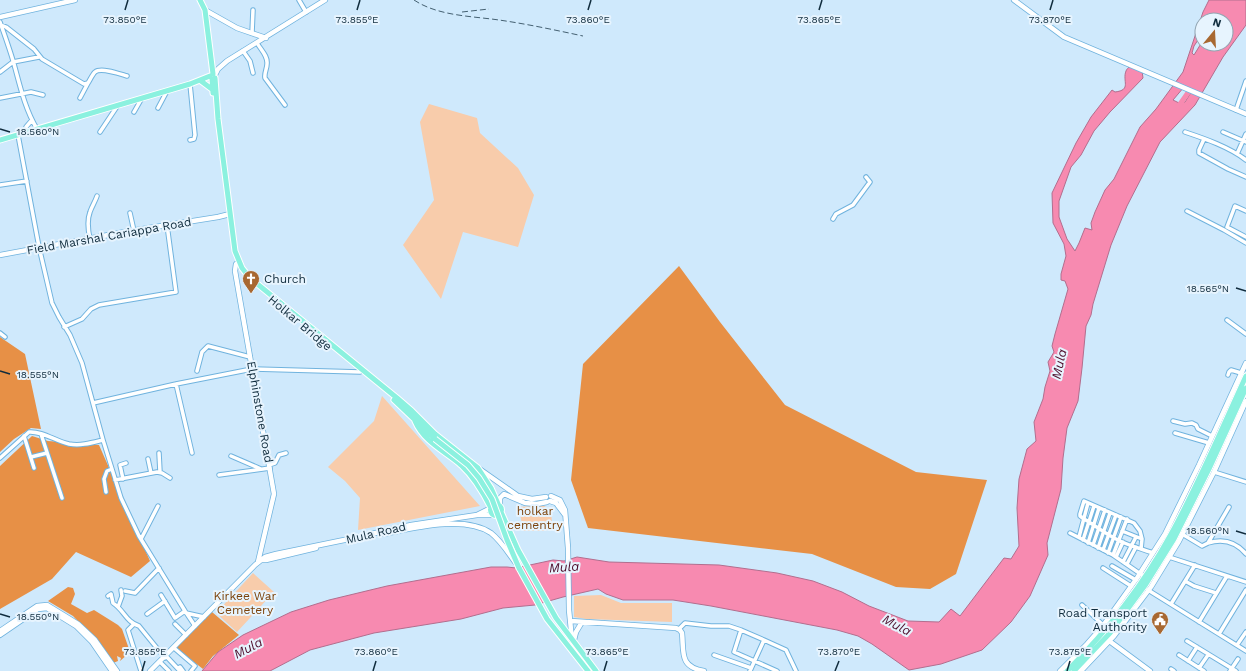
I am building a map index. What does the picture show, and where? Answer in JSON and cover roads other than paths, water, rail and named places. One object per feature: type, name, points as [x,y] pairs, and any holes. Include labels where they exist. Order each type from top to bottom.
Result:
[{"type":"main road","name":"Elphinstone Road","points":[[200,0],[205,10],[229,216],[237,263],[250,278],[361,371]]},
{"type":"main road","points":[[0,140],[190,84],[202,80],[204,76],[209,74],[213,76],[212,90],[229,216]]},
{"type":"main road","points":[[202,80],[212,90]]},
{"type":"main road","points":[[361,371],[413,417],[435,439],[468,465],[479,478],[494,504],[519,568],[552,627],[588,671]]},
{"type":"main road","points":[[361,371],[412,411],[435,434],[478,468],[491,488],[518,550],[556,618],[596,671]]},
{"type":"main road","points":[[1067,671],[1103,637],[1142,575],[1170,536],[1204,467],[1244,375]]},
{"type":"main road","points":[[1074,671],[1146,589],[1174,539],[1209,469],[1246,388]]},
{"type":"main road","points":[[413,417],[420,431],[427,439],[461,465],[472,476],[484,494],[493,515],[498,515],[500,508]]},
{"type":"main road","points":[[491,508],[495,505],[500,508]]},
{"type":"street","points":[[0,17],[75,0]]},
{"type":"street","points":[[299,0],[306,12]]},
{"type":"street","points":[[213,76],[218,68],[227,61],[325,0]]},
{"type":"street","points":[[1014,0],[1064,37],[1246,114]]},
{"type":"street","points":[[205,10],[237,28],[266,38]]},
{"type":"street","points":[[252,33],[254,10]]},
{"type":"street","points":[[1,24],[34,49],[39,57],[84,84],[88,83]]},
{"type":"street","points":[[1,24],[22,94],[37,129]]},
{"type":"street","points":[[4,34],[10,30]]},
{"type":"street","points":[[258,43],[266,57],[267,65],[264,74],[265,78],[285,105]]},
{"type":"street","points":[[243,51],[250,61],[253,73]]},
{"type":"street","points":[[0,72],[13,62],[39,57]]},
{"type":"street","points":[[80,98],[94,73],[99,70],[127,76]]},
{"type":"street","points":[[1236,110],[1246,81]]},
{"type":"street","points":[[190,84],[195,135],[194,139],[190,140]]},
{"type":"street","points":[[158,108],[167,91]]},
{"type":"street","points":[[0,98],[34,92],[43,95]]},
{"type":"street","points":[[134,112],[142,98]]},
{"type":"street","points":[[100,132],[118,105]]},
{"type":"street","points":[[25,133],[26,127],[32,120]]},
{"type":"street","points":[[1185,132],[1237,154],[1246,160]]},
{"type":"street","points":[[1223,132],[1244,142]]},
{"type":"street","points":[[1237,154],[1244,142],[1246,134]]},
{"type":"street","points":[[18,135],[39,247],[52,303],[64,327],[70,334],[78,353],[115,480],[141,539],[195,626]]},
{"type":"street","points":[[1204,139],[1199,153],[1246,177]]},
{"type":"street","points":[[833,219],[836,214],[853,205],[870,182],[866,177]]},
{"type":"street","points":[[0,185],[27,181]]},
{"type":"street","points":[[90,238],[88,221],[97,196]]},
{"type":"street","points":[[1246,211],[1235,206],[1227,227],[1246,243]]},
{"type":"street","points":[[1187,211],[1246,238]]},
{"type":"street","points":[[130,213],[134,231]]},
{"type":"street","name":"Field Marshal Cariappa Road","points":[[0,255],[90,238],[229,216]]},
{"type":"street","points":[[64,327],[82,319],[91,309],[99,304],[176,292],[167,226]]},
{"type":"street","name":"Elphinstone Road","points":[[237,263],[235,271],[274,494],[260,561]]},
{"type":"street","points":[[1227,320],[1246,334]]},
{"type":"street","points":[[0,333],[5,337]]},
{"type":"street","points":[[198,371],[202,352],[208,346],[250,357]]},
{"type":"street","points":[[1081,671],[1103,637],[1103,625],[1131,586],[1142,575],[1165,534],[1212,436],[1244,375],[1246,364]]},
{"type":"street","points":[[93,403],[176,384],[252,369],[361,371]]},
{"type":"street","points":[[1228,375],[1231,370],[1244,375]]},
{"type":"street","points":[[176,384],[192,453]]},
{"type":"street","points":[[1246,401],[1214,472],[1182,534],[1169,557],[1146,589],[1246,651]]},
{"type":"street","points":[[1173,421],[1196,425],[1198,429],[1212,436]]},
{"type":"street","points":[[0,458],[29,432],[41,434],[68,444],[76,445],[103,440]]},
{"type":"street","points":[[1175,433],[1209,443]]},
{"type":"street","points":[[41,434],[62,498]]},
{"type":"street","points":[[24,436],[34,468]]},
{"type":"street","points":[[31,457],[47,453]]},
{"type":"street","points":[[159,453],[160,472]]},
{"type":"street","points":[[219,475],[270,467],[275,463],[279,455],[286,453]]},
{"type":"street","points":[[231,456],[262,469]]},
{"type":"street","points":[[148,459],[151,473]]},
{"type":"street","points":[[106,492],[104,479],[107,471],[111,468],[126,463]]},
{"type":"street","points":[[120,465],[123,479]]},
{"type":"street","points":[[478,468],[518,496],[549,499],[557,498],[563,503],[566,516],[569,610],[574,631],[573,641]]},
{"type":"street","points":[[115,480],[160,472],[170,478]]},
{"type":"street","points":[[1214,472],[1246,482]]},
{"type":"street","points":[[500,508],[500,498],[504,494],[525,503],[537,504],[549,499]]},
{"type":"street","points":[[1141,549],[1142,539],[1140,531],[1134,523],[1084,501],[1080,516],[1103,532],[1121,541],[1141,549],[1153,553]]},
{"type":"street","points":[[141,539],[158,506]]},
{"type":"street","points":[[1083,540],[1094,506]]},
{"type":"street","name":"Mula Road","points":[[260,561],[296,551],[477,515],[491,508]]},
{"type":"street","points":[[1088,543],[1099,508]]},
{"type":"street","points":[[1208,543],[1229,508]]},
{"type":"street","points":[[1093,545],[1105,510]]},
{"type":"street","points":[[1098,548],[1110,513]]},
{"type":"street","points":[[477,515],[493,515]]},
{"type":"street","points":[[1103,550],[1116,515]]},
{"type":"street","points":[[1108,553],[1121,517]]},
{"type":"street","points":[[1079,537],[1084,519]]},
{"type":"street","points":[[1114,556],[1121,541],[1122,531],[1127,519]]},
{"type":"street","points":[[405,529],[455,523],[483,528],[500,541],[519,568]]},
{"type":"street","points":[[1122,531],[1142,539]]},
{"type":"street","points":[[1070,533],[1128,564],[1142,575]]},
{"type":"street","points":[[1182,534],[1202,546],[1208,543],[1221,541],[1229,542],[1241,548],[1246,554]]},
{"type":"street","points":[[1123,562],[1136,537]]},
{"type":"street","points":[[1128,564],[1136,547]]},
{"type":"street","points":[[1169,557],[1246,582]]},
{"type":"street","points":[[153,670],[260,561]]},
{"type":"street","points":[[1171,604],[1195,565]]},
{"type":"street","points":[[1112,566],[1136,580]]},
{"type":"street","points":[[118,607],[123,591],[135,593],[159,568]]},
{"type":"street","points":[[1103,568],[1131,586]]},
{"type":"street","points":[[1199,622],[1227,576]]},
{"type":"street","points":[[1185,581],[1194,586],[1216,593]]},
{"type":"street","points":[[1219,634],[1246,590]]},
{"type":"street","points":[[108,596],[111,594],[112,602],[133,624],[139,626],[165,657],[183,671]]},
{"type":"street","points":[[161,595],[175,618],[186,612],[204,617]]},
{"type":"street","points":[[147,614],[165,601]]},
{"type":"street","points":[[1082,605],[1103,625]]},
{"type":"street","points":[[0,631],[37,606],[49,606],[74,620],[87,632],[95,640],[117,671]]},
{"type":"street","points":[[0,635],[38,610],[47,608],[76,626],[92,642],[112,671]]},
{"type":"street","points":[[571,621],[671,627],[679,629],[682,633],[682,652],[686,662],[691,667],[704,671]]},
{"type":"street","points":[[574,631],[582,622]]},
{"type":"street","points":[[679,629],[683,624],[687,623],[726,626],[741,630],[786,650],[796,671]]},
{"type":"street","points":[[128,630],[133,624]]},
{"type":"street","points":[[175,624],[186,635]]},
{"type":"street","points":[[125,625],[141,671]]},
{"type":"street","points":[[741,630],[734,652],[777,671]]},
{"type":"street","points":[[1237,645],[1245,634]]},
{"type":"street","points":[[1060,671],[1103,637]]},
{"type":"street","points":[[1103,637],[1150,671]]},
{"type":"street","points":[[714,655],[750,670],[764,640]]},
{"type":"street","points":[[1187,640],[1230,670],[1236,671]]},
{"type":"street","points":[[1188,661],[1197,647]]},
{"type":"street","points":[[174,648],[195,666],[191,671]]},
{"type":"street","points":[[1179,655],[1204,671]]},
{"type":"street","points":[[1199,668],[1208,655]]},
{"type":"street","points":[[1230,670],[1238,659]]},
{"type":"street","points":[[160,662],[169,671]]},
{"type":"water","points":[[1209,0],[1246,0],[1246,25],[1234,42],[1234,12],[1203,12]]},
{"type":"water","points":[[1194,39],[1192,53],[1194,55],[1196,52],[1227,52],[1195,105],[1160,142],[1127,206],[1111,245],[1091,315],[1086,326],[1078,401],[1067,428],[1061,489],[1047,543],[1048,555],[1030,596],[1011,622],[982,650],[941,664],[909,670],[858,636],[837,630],[673,600],[623,600],[606,594],[598,589],[535,605],[503,608],[461,619],[374,633],[310,650],[270,671],[202,671],[218,652],[243,635],[291,612],[329,600],[387,586],[491,567],[516,568],[553,560],[564,561],[577,557],[609,562],[719,565],[777,573],[813,581],[842,592],[869,606],[908,621],[939,622],[951,609],[960,616],[1004,558],[1011,559],[1019,546],[1017,508],[1019,479],[1027,449],[1036,441],[1034,422],[1043,399],[1050,371],[1048,362],[1054,352],[1052,346],[1068,289],[1065,281],[1061,280],[1061,274],[1066,256],[1064,244],[1053,223],[1052,193],[1076,143],[1091,117],[1112,90],[1115,92],[1120,91],[1125,87],[1125,75],[1130,66],[1142,71],[1143,78],[1094,131],[1081,155],[1071,167],[1059,201],[1059,217],[1067,239],[1075,251],[1085,228],[1092,230],[1091,223],[1105,190],[1114,179],[1140,127],[1156,109],[1183,72]],"holes":[[[1184,87],[1190,89],[1190,94],[1185,102],[1179,103],[1173,100]]]},
{"type":"waterway","name":"Mula","points":[[1178,107],[1192,87]]},
{"type":"railway","points":[[414,0],[423,5],[444,12],[520,23],[583,36]]},
{"type":"railway","points":[[462,12],[489,9]]},
{"type":"place","name":"Church","points":[[251,294]]},
{"type":"place","name":"Road Transport Authority","points":[[1160,635]]},
{"type":"park label","name":"holkar cementry","points":[[535,518]]},
{"type":"park label","name":"Kirkee War Cemetery","points":[[245,603]]}]
